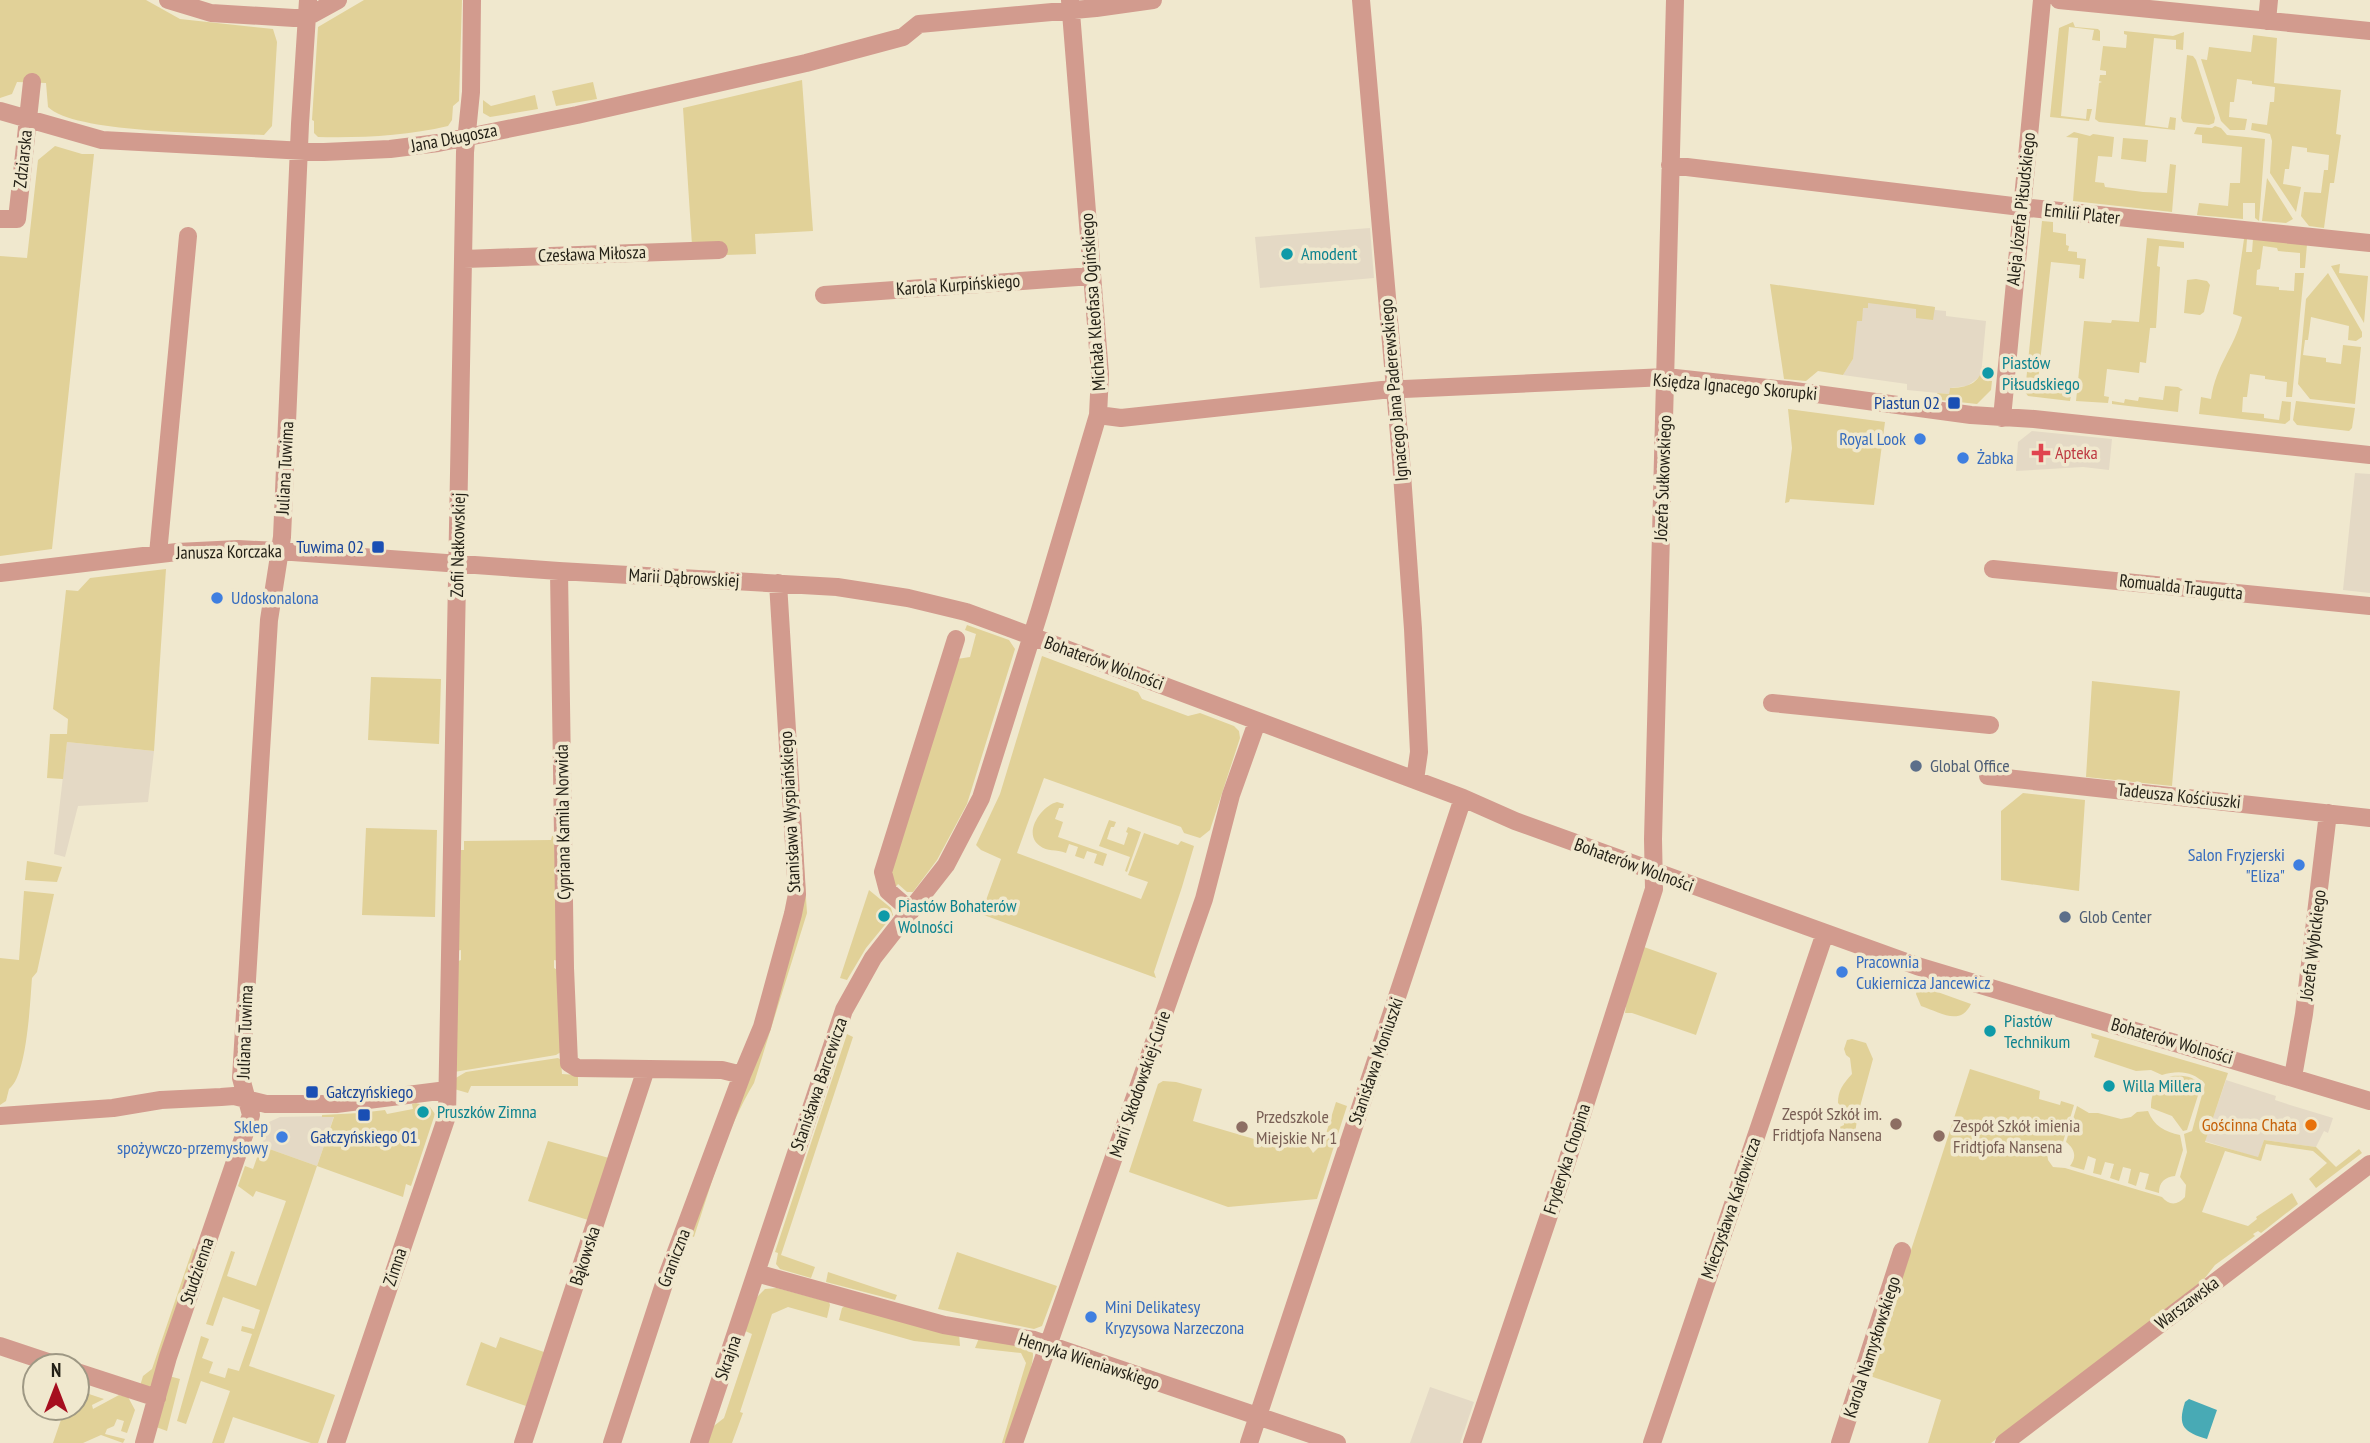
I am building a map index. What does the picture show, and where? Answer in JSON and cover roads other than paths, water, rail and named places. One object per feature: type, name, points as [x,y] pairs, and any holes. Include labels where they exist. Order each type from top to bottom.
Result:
[{"type":"street","points":[[168,0],[211,13],[278,18],[338,0]]},
{"type":"street","name":"Zofii Nałkowskiej","points":[[447,1090],[472,0]]},
{"type":"street","name":"Jana Długosza","points":[[0,111],[102,140],[299,150],[390,149],[467,137],[652,99],[806,63],[903,37],[919,24],[1071,5],[1153,0]]},
{"type":"street","name":"Ignacego Jana Paderewskiego","points":[[1361,0],[1415,655],[1419,752],[1415,780]]},
{"type":"street","name":"Józefa Sułkowskiego","points":[[1654,872],[1675,0]]},
{"type":"street","name":"Aleja Józefa Piłsudskiego","points":[[2002,418],[2042,0]]},
{"type":"street","points":[[2059,0],[2370,31]]},
{"type":"street","points":[[2267,21],[2269,0]]},
{"type":"street","name":"Michała Kleofasa Ogińskiego","points":[[1032,636],[1098,415],[1100,382],[1071,5]]},
{"type":"street","name":"Juliana Tuwima","points":[[248,1100],[241,1086],[241,1078],[269,620],[282,537],[307,8]]},
{"type":"street","name":"Zdziarska","points":[[0,219],[17,219],[32,82]]},
{"type":"street","name":"Emilii Plater","points":[[1670,165],[2021,208],[2370,243]]},
{"type":"street","points":[[158,554],[188,236]]},
{"type":"street","name":"Czesława Miłosza","points":[[464,258],[719,250]]},
{"type":"street","name":"Karola Kurpińskiego","points":[[824,295],[1092,276]]},
{"type":"street","name":"Księdza Ignacego Skorupki","points":[[1098,415],[1121,418],[1395,389],[1665,377],[1787,390],[1929,410],[2370,455]]},
{"type":"street","name":"Janusza Korczaka","points":[[0,573],[158,554],[238,549],[458,564]]},
{"type":"street","name":"Marii Dąbrowskiej","points":[[458,564],[838,587],[908,598]]},
{"type":"street","name":"Romualda Traugutta","points":[[1993,569],[2370,606]]},
{"type":"street","name":"Cypriana Kamila Norwida","points":[[559,571],[569,1063],[578,1068],[646,1069]]},
{"type":"street","name":"Stanisława Wyspiańskiego","points":[[742,1075],[762,1027],[797,894],[778,583]]},
{"type":"street","name":"Bohaterów Wolności","points":[[908,598],[966,612],[1032,636],[1463,798],[1515,821],[1939,973],[2370,1101]]},
{"type":"street","name":"Stanisława Barcewicza","points":[[756,1273],[844,1010],[873,958],[952,855],[981,798],[1032,636]]},
{"type":"street","points":[[911,911],[892,895],[886,886],[884,868],[956,639]]},
{"type":"street","points":[[1772,703],[1990,724]]},
{"type":"street","name":"Marii Skłodowskiej-Curie","points":[[1014,1443],[1204,899],[1231,795],[1257,722]]},
{"type":"street","name":"Tadeusza Kościuszki","points":[[1988,776],[2370,818]]},
{"type":"street","name":"Stanisława Moniuszki","points":[[1249,1443],[1463,798]]},
{"type":"street","name":"Józefa Wybickiego","points":[[2293,1077],[2304,1014],[2328,813]]},
{"type":"street","name":"Fryderyka Chopina","points":[[1472,1443],[1563,1174],[1654,889],[1654,872]]},
{"type":"street","name":"Mieczysława Karłowicza","points":[[1652,1443],[1825,933]]},
{"type":"street","points":[[646,1069],[722,1070],[742,1075]]},
{"type":"street","name":"Bąkowska","points":[[523,1443],[646,1069]]},
{"type":"street","name":"Graniczna","points":[[611,1443],[664,1284],[742,1075]]},
{"type":"street","points":[[0,1116],[113,1108],[161,1100],[234,1096],[266,1104],[336,1104],[447,1090]]},
{"type":"street","name":"Zimna","points":[[336,1443],[446,1119],[447,1090]]},
{"type":"street","name":"Studzienna","points":[[144,1443],[167,1357],[251,1115],[248,1100]]},
{"type":"street","name":"Warszawska","points":[[2004,1443],[2370,1164]]},
{"type":"street","name":"Karola Namysłowskiego","points":[[1840,1443],[1902,1251]]},
{"type":"street","name":"Henryka Wieniawskiego","points":[[756,1273],[944,1325],[1034,1340],[1337,1443]]},
{"type":"street","name":"Skrajna","points":[[699,1443],[756,1273]]},
{"type":"street","points":[[0,1346],[21,1353]]},
{"type":"street","points":[[91,1377],[157,1398]]},
{"type":"water","points":[[2189,1399],[2217,1410],[2207,1439],[2188,1431],[2182,1423],[2185,1402]]},
{"type":"place","name":"Amodent","points":[[1287,254]]},
{"type":"place","name":"Piastów Piłsudskiego","points":[[1988,373]]},
{"type":"place","name":"Piastun 02","points":[[1954,403]]},
{"type":"place","name":"Royal Look","points":[[1920,439]]},
{"type":"place","name":"Apteka","points":[[2041,453]]},
{"type":"place","name":"Żabka","points":[[1963,458]]},
{"type":"place","name":"Tuwima 02","points":[[378,547]]},
{"type":"place","name":"Udoskonalona","points":[[217,598]]},
{"type":"place","name":"Global Office","points":[[1916,766]]},
{"type":"place","name":"Salon Fryzjerski \"Eliza\"","points":[[2299,865]]},
{"type":"place","name":"Piastów Bohaterów Wolności","points":[[884,916]]},
{"type":"place","name":"Glob Center","points":[[2065,917]]},
{"type":"place","name":"Pracownia Cukiernicza Jancewicz","points":[[1842,972]]},
{"type":"place","name":"Piastów Technikum","points":[[1990,1031]]},
{"type":"place","name":"Willa Millera","points":[[2109,1086]]},
{"type":"place","name":"Gałczyńskiego","points":[[312,1092]]},
{"type":"place","name":"Pruszków Zimna","points":[[423,1112]]},
{"type":"place","name":"Gałczyńskiego 01","points":[[364,1115]]},
{"type":"place","name":"Zespół Szkół im. Fridtjofa Nansena","points":[[1896,1124]]},
{"type":"place","name":"Gościnna Chata","points":[[2311,1125]]},
{"type":"place","name":"Przedszkole Miejskie Nr 1","points":[[1242,1127]]},
{"type":"place","name":"Zespół Szkół imienia Fridtjofa Nansena","points":[[1939,1136]]},
{"type":"place","name":"Sklep spożywczo-przemysłowy","points":[[282,1137]]},
{"type":"place","name":"Mini Delikatesy Kryzysowa Narzeczona","points":[[1091,1317]]}]
